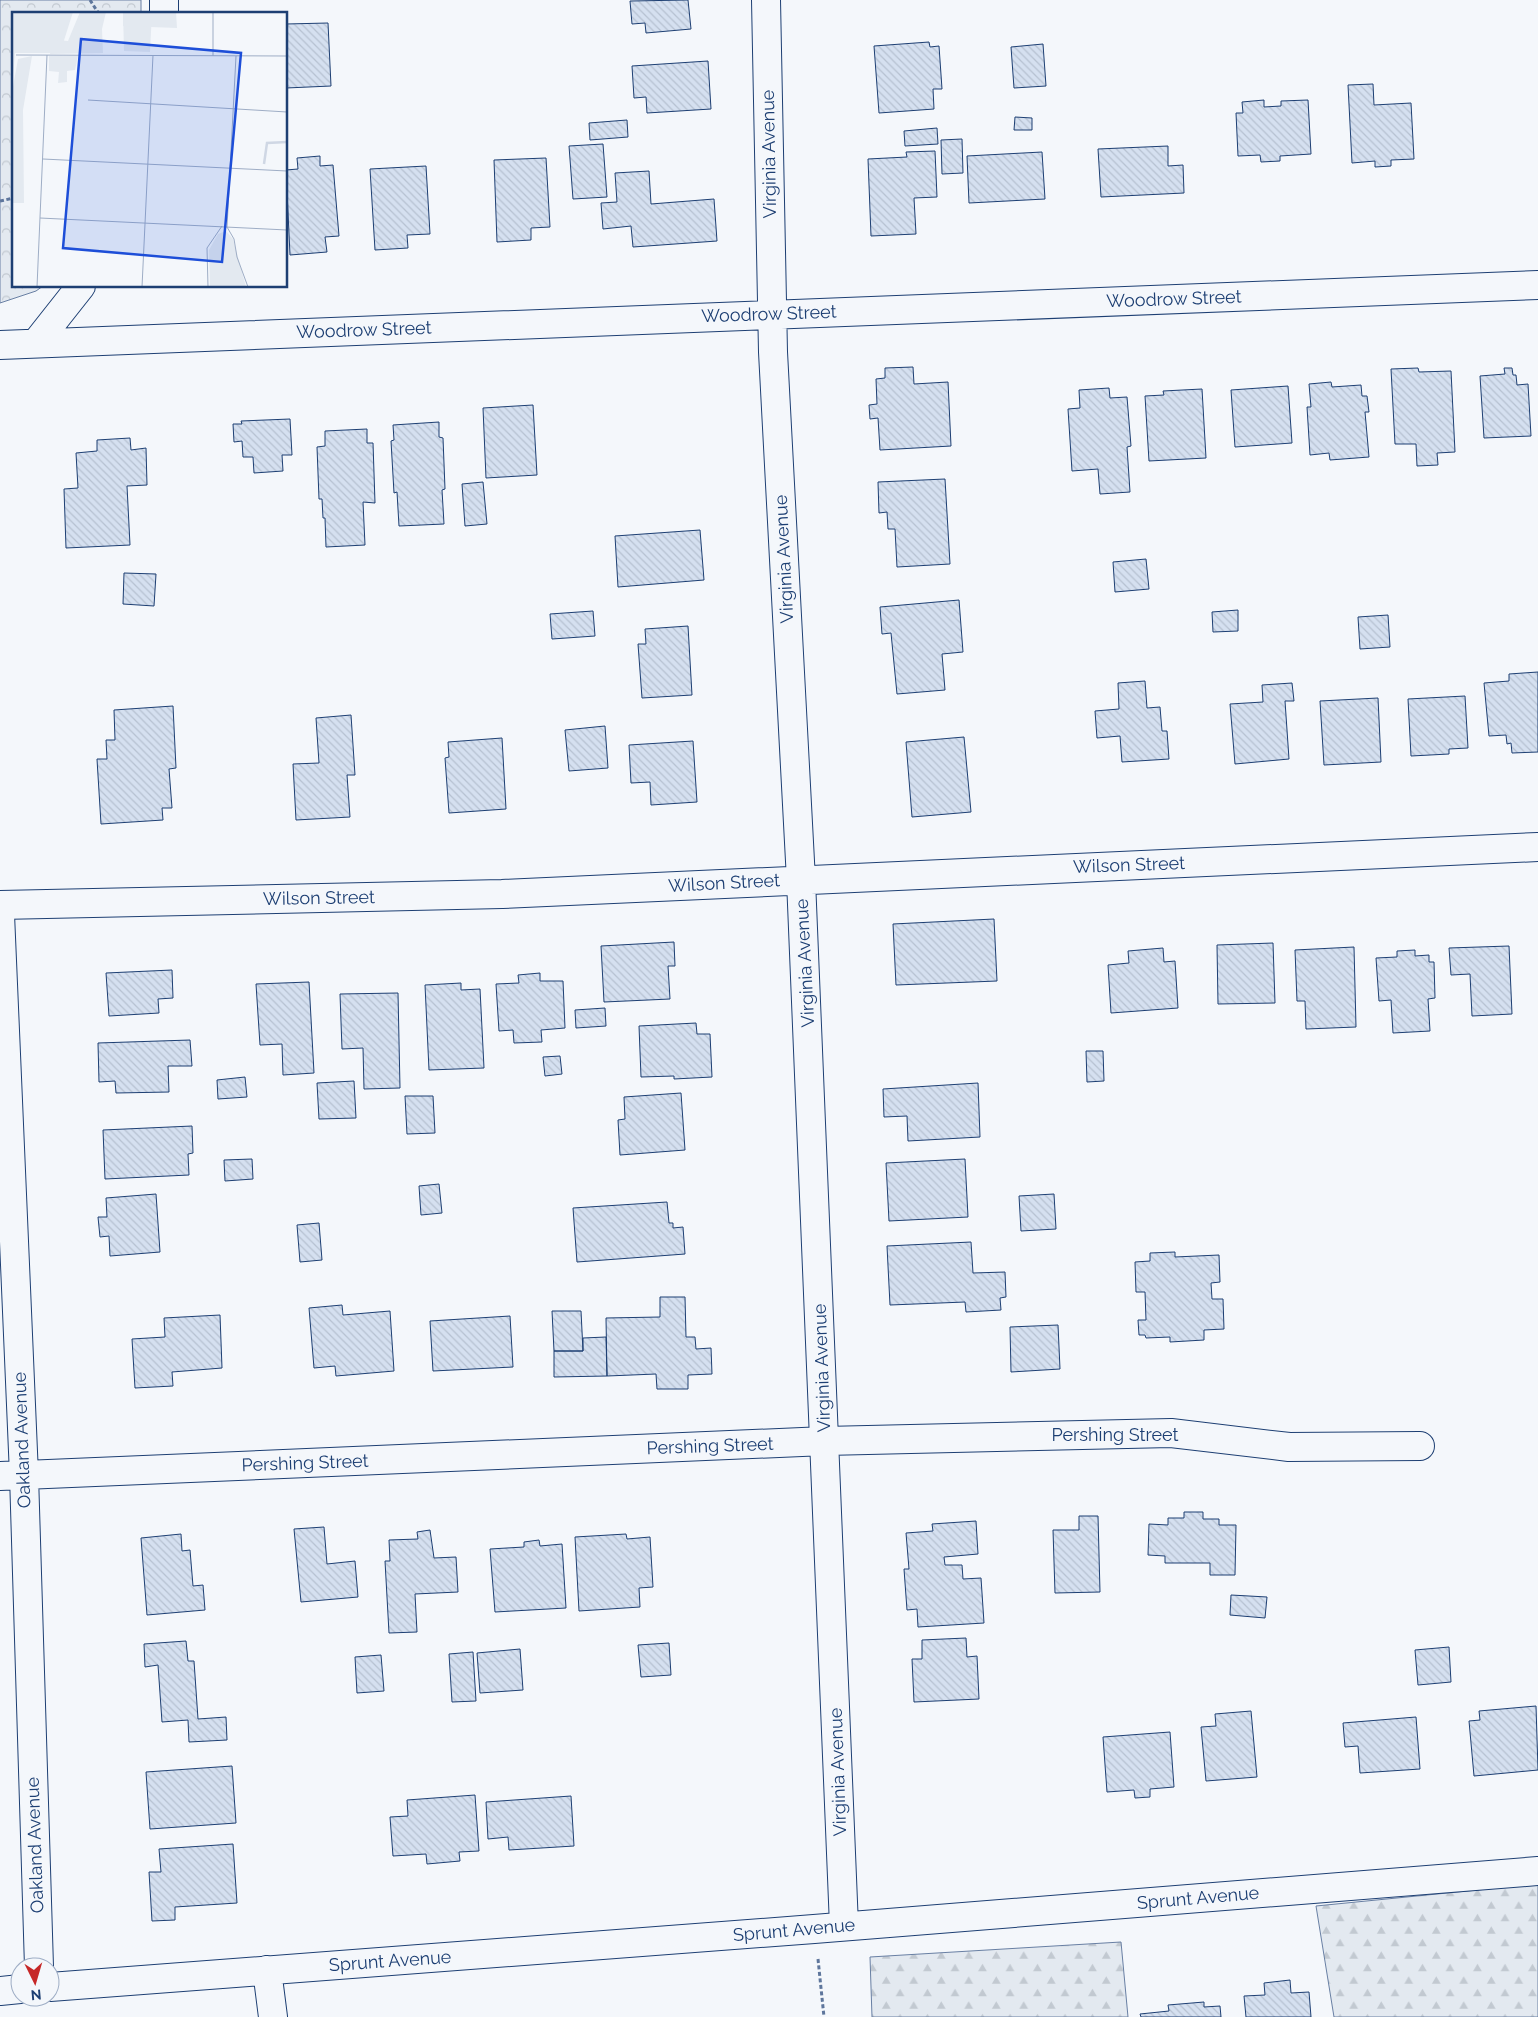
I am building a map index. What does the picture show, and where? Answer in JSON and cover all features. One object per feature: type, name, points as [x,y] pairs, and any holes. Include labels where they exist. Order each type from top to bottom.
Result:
[{"type":"street","name":"Virginia Avenue","points":[[766,0],[772,314],[801,880],[844,1926]]},
{"type":"street","name":"Woodrow Street","points":[[0,345],[1538,285]]},
{"type":"street","points":[[36,343],[79,288]]},
{"type":"street","name":"Wilson Street","points":[[0,905],[502,894],[1538,848]]},
{"type":"street","name":"Oakland Avenue","points":[[0,914],[12,1475],[38,1957]]},
{"type":"street","name":"Pershing Street","points":[[12,1475],[825,1441],[1171,1433],[1289,1447],[1420,1446]]},
{"type":"street","name":"Sprunt Avenue","points":[[60,1985],[814,1929],[1538,1871]]},
{"type":"street","points":[[267,1970],[273,2017]]},
{"type":"path","points":[[90,0],[97,12]]},
{"type":"path","points":[[814,1929],[824,2017]]},
{"type":"green space","points":[[0,0],[141,0],[141,12],[12,12],[12,288],[40,288],[0,303]]},
{"type":"green space","points":[[1538,1884],[1538,2017],[1334,2017],[1316,1906]]},
{"type":"green space","points":[[1121,1942],[1128,2017],[872,2017],[870,1957]]},
{"type":"building","points":[[688,0],[691,29],[646,33],[645,23],[632,24],[630,1]]},
{"type":"building","points":[[328,23],[331,86],[288,88],[288,24]]},
{"type":"building","points":[[929,42],[930,47],[939,46],[942,89],[933,89],[934,109],[879,113],[874,46]]},
{"type":"building","points":[[1043,44],[1046,86],[1014,88],[1011,47]]},
{"type":"building","points":[[708,61],[711,109],[647,113],[646,97],[634,98],[632,66]]},
{"type":"building","points":[[1373,84],[1374,105],[1411,103],[1414,159],[1391,160],[1391,166],[1375,167],[1375,161],[1352,163],[1348,85]]},
{"type":"building","points":[[1264,100],[1264,107],[1281,106],[1281,101],[1308,100],[1311,154],[1280,156],[1280,161],[1261,162],[1260,155],[1238,156],[1236,113],[1243,113],[1242,102]]},
{"type":"building","points":[[1015,117],[1032,118],[1032,130],[1014,130]]},
{"type":"building","points":[[627,120],[628,137],[590,140],[589,123]]},
{"type":"building","points":[[937,128],[938,144],[905,146],[904,131]]},
{"type":"building","points":[[962,139],[963,173],[942,174],[941,140]]},
{"type":"building","points":[[603,144],[607,197],[573,199],[569,146]]},
{"type":"building","points":[[1168,146],[1168,166],[1183,165],[1184,193],[1101,197],[1098,149]]},
{"type":"building","points":[[935,151],[937,197],[914,198],[916,234],[871,236],[868,159],[907,157],[906,152]]},
{"type":"building","points":[[1042,152],[1045,199],[969,203],[967,156]]},
{"type":"building","points":[[320,156],[320,166],[333,165],[339,236],[325,237],[327,252],[290,255],[288,170],[298,169],[297,158]]},
{"type":"building","points":[[546,158],[550,227],[531,228],[531,240],[497,242],[494,160]]},
{"type":"building","points":[[426,166],[430,234],[407,235],[408,248],[375,250],[370,169]]},
{"type":"building","points":[[649,171],[651,204],[714,199],[717,241],[633,247],[631,226],[603,229],[601,203],[617,202],[615,173]]},
{"type":"building","points":[[913,367],[914,384],[948,382],[951,446],[880,450],[878,418],[870,419],[869,405],[877,404],[876,379],[885,378],[885,368]]},
{"type":"building","points":[[1418,368],[1419,372],[1451,371],[1455,452],[1437,453],[1438,465],[1417,466],[1416,444],[1395,444],[1391,369]]},
{"type":"building","points":[[1504,368],[1512,368],[1513,375],[1516,375],[1517,385],[1528,384],[1531,436],[1484,438],[1480,376],[1505,374]]},
{"type":"building","points":[[1331,382],[1332,387],[1361,385],[1362,396],[1367,396],[1369,412],[1365,412],[1369,457],[1330,460],[1329,453],[1310,455],[1307,407],[1311,407],[1309,384]]},
{"type":"building","points":[[1288,386],[1292,443],[1235,447],[1231,390]]},
{"type":"building","points":[[1109,388],[1110,398],[1127,397],[1131,446],[1127,447],[1130,492],[1100,494],[1098,469],[1072,471],[1068,409],[1080,408],[1079,390]]},
{"type":"building","points":[[1202,389],[1206,458],[1149,461],[1145,396],[1164,395],[1163,391]]},
{"type":"building","points":[[533,405],[537,475],[486,478],[483,408]]},
{"type":"building","points":[[290,419],[292,455],[282,455],[283,471],[254,473],[253,457],[243,457],[242,441],[234,442],[233,424],[242,424],[241,421]]},
{"type":"building","points":[[439,422],[439,437],[443,438],[445,489],[442,490],[444,524],[399,526],[397,492],[394,493],[391,441],[394,440],[393,425]]},
{"type":"building","points":[[367,429],[367,443],[373,443],[375,503],[363,502],[365,545],[326,547],[325,518],[323,518],[322,499],[319,499],[317,447],[325,446],[325,431]]},
{"type":"building","points":[[130,438],[131,450],[146,448],[147,485],[127,486],[130,545],[66,548],[64,489],[78,488],[76,453],[97,451],[97,440]]},
{"type":"building","points":[[945,479],[950,564],[897,567],[895,529],[888,529],[887,512],[879,513],[878,482]]},
{"type":"building","points":[[483,482],[487,524],[465,526],[462,484]]},
{"type":"building","points":[[700,530],[704,580],[618,587],[615,536]]},
{"type":"building","points":[[1146,559],[1149,589],[1115,592],[1113,562]]},
{"type":"building","points":[[124,573],[156,574],[154,606],[123,604]]},
{"type":"building","points":[[959,600],[963,652],[942,654],[945,690],[897,694],[891,633],[882,634],[880,607]]},
{"type":"building","points":[[1238,610],[1238,631],[1213,632],[1212,612]]},
{"type":"building","points":[[593,611],[595,636],[552,639],[550,614]]},
{"type":"building","points":[[1388,615],[1390,647],[1360,649],[1358,617]]},
{"type":"building","points":[[688,626],[692,695],[642,698],[638,644],[646,644],[645,629]]},
{"type":"building","points":[[1538,672],[1538,752],[1512,753],[1511,743],[1507,744],[1506,735],[1489,736],[1484,683],[1509,681],[1509,674]]},
{"type":"building","points":[[1145,681],[1147,708],[1160,707],[1162,731],[1167,731],[1169,759],[1122,762],[1120,736],[1097,738],[1095,711],[1119,709],[1118,683]]},
{"type":"building","points":[[1292,683],[1294,701],[1285,701],[1289,759],[1235,764],[1230,704],[1263,702],[1262,685]]},
{"type":"building","points":[[1465,696],[1468,748],[1449,749],[1449,754],[1411,756],[1408,699]]},
{"type":"building","points":[[1378,698],[1381,762],[1324,765],[1320,701]]},
{"type":"building","points":[[173,706],[176,768],[169,769],[172,808],[162,808],[163,820],[101,824],[97,759],[107,759],[106,740],[115,740],[114,710]]},
{"type":"building","points":[[351,715],[355,775],[347,775],[350,817],[296,820],[293,764],[319,763],[316,718]]},
{"type":"building","points":[[605,726],[608,768],[569,771],[565,730]]},
{"type":"building","points":[[964,737],[971,812],[912,817],[906,742]]},
{"type":"building","points":[[502,738],[506,809],[449,813],[445,758],[449,757],[448,742]]},
{"type":"building","points":[[693,741],[697,802],[651,805],[650,782],[631,783],[629,745]]},
{"type":"building","points":[[994,919],[997,981],[896,985],[893,924]]},
{"type":"building","points":[[674,942],[675,966],[668,966],[670,999],[604,1002],[601,946]]},
{"type":"building","points":[[1273,943],[1275,1003],[1218,1004],[1217,945]]},
{"type":"building","points":[[1509,946],[1512,1014],[1472,1016],[1470,974],[1451,975],[1449,948]]},
{"type":"building","points":[[1354,947],[1356,1027],[1306,1029],[1305,1001],[1297,1001],[1295,950]]},
{"type":"building","points":[[1163,948],[1164,962],[1175,961],[1178,1008],[1111,1013],[1108,965],[1129,963],[1128,951]]},
{"type":"building","points":[[1415,950],[1415,956],[1429,955],[1429,962],[1434,962],[1435,998],[1428,999],[1430,1031],[1393,1033],[1391,1000],[1379,1001],[1376,958],[1397,957],[1397,951]]},
{"type":"building","points":[[172,970],[173,998],[158,999],[159,1013],[109,1016],[106,973]]},
{"type":"building","points":[[540,973],[540,981],[563,981],[565,1028],[541,1030],[542,1042],[514,1043],[513,1030],[499,1031],[496,984],[519,983],[518,975]]},
{"type":"building","points":[[309,982],[314,1073],[283,1075],[282,1044],[260,1045],[256,984]]},
{"type":"building","points":[[461,983],[461,990],[480,989],[484,1068],[429,1070],[425,985]]},
{"type":"building","points":[[398,993],[400,1088],[364,1089],[363,1048],[342,1049],[340,994]]},
{"type":"building","points":[[605,1008],[606,1026],[576,1028],[575,1010]]},
{"type":"building","points":[[696,1023],[697,1034],[710,1034],[712,1077],[674,1079],[674,1076],[641,1077],[639,1026]]},
{"type":"building","points":[[190,1040],[192,1066],[168,1066],[169,1092],[116,1093],[115,1081],[99,1082],[98,1043]]},
{"type":"building","points":[[1086,1051],[1103,1051],[1104,1081],[1087,1082]]},
{"type":"building","points":[[560,1056],[562,1074],[545,1076],[543,1057]]},
{"type":"building","points":[[245,1077],[247,1097],[218,1099],[217,1080]]},
{"type":"building","points":[[354,1081],[356,1118],[319,1119],[317,1083]]},
{"type":"building","points":[[978,1083],[980,1137],[908,1141],[907,1116],[884,1117],[883,1089]]},
{"type":"building","points":[[681,1093],[685,1150],[620,1155],[618,1120],[625,1119],[624,1097]]},
{"type":"building","points":[[405,1096],[433,1096],[435,1133],[407,1134]]},
{"type":"building","points":[[192,1126],[193,1153],[188,1154],[189,1175],[105,1179],[103,1130]]},
{"type":"building","points":[[252,1159],[253,1179],[225,1181],[224,1160]]},
{"type":"building","points":[[965,1159],[968,1217],[889,1221],[886,1163]]},
{"type":"building","points":[[439,1184],[442,1213],[421,1215],[419,1186]]},
{"type":"building","points":[[156,1194],[160,1252],[110,1256],[109,1236],[100,1237],[98,1217],[107,1217],[106,1198]]},
{"type":"building","points":[[1054,1194],[1056,1229],[1021,1231],[1019,1196]]},
{"type":"building","points":[[667,1202],[669,1223],[673,1223],[673,1228],[683,1227],[685,1254],[577,1262],[573,1208]]},
{"type":"building","points":[[319,1223],[322,1260],[300,1262],[297,1225]]},
{"type":"building","points":[[971,1242],[973,1273],[1005,1272],[1006,1297],[1000,1298],[1001,1310],[966,1312],[965,1302],[890,1305],[887,1246]]},
{"type":"building","points":[[1175,1252],[1175,1257],[1219,1255],[1220,1282],[1211,1283],[1212,1299],[1223,1299],[1224,1329],[1204,1330],[1204,1340],[1170,1342],[1170,1337],[1146,1338],[1145,1335],[1139,1335],[1138,1320],[1146,1320],[1145,1292],[1136,1292],[1135,1262],[1150,1261],[1150,1253]]},
{"type":"building","points":[[660,1297],[685,1297],[686,1337],[695,1337],[696,1349],[711,1348],[712,1374],[688,1375],[688,1389],[657,1389],[656,1374],[607,1376],[606,1318],[660,1317]]},
{"type":"building","points":[[342,1305],[343,1315],[390,1311],[394,1371],[336,1376],[335,1366],[314,1368],[309,1308]]},
{"type":"building","points":[[552,1311],[581,1311],[583,1351],[554,1351]]},
{"type":"building","points":[[220,1315],[222,1368],[172,1372],[173,1386],[135,1388],[132,1339],[165,1337],[164,1318]]},
{"type":"building","points":[[510,1316],[513,1367],[433,1371],[430,1321]]},
{"type":"building","points":[[1058,1325],[1060,1369],[1011,1372],[1010,1327]]},
{"type":"building","points":[[606,1337],[607,1376],[554,1377],[554,1351],[583,1351],[583,1338]]},
{"type":"building","points":[[1184,1512],[1203,1512],[1203,1519],[1219,1519],[1219,1525],[1236,1525],[1235,1575],[1210,1575],[1210,1563],[1165,1563],[1165,1556],[1148,1555],[1149,1524],[1168,1525],[1168,1518],[1184,1518]]},
{"type":"building","points":[[1079,1516],[1098,1516],[1100,1592],[1055,1593],[1053,1530],[1079,1530]]},
{"type":"building","points":[[976,1521],[978,1554],[944,1557],[945,1565],[962,1565],[963,1579],[981,1578],[984,1623],[918,1627],[917,1609],[907,1610],[904,1569],[909,1569],[906,1533],[933,1531],[932,1524]]},
{"type":"building","points":[[324,1527],[327,1564],[355,1561],[358,1597],[301,1602],[294,1529]]},
{"type":"building","points":[[430,1530],[434,1558],[456,1557],[458,1592],[415,1594],[417,1632],[389,1633],[385,1561],[390,1561],[389,1540],[418,1539],[417,1532]]},
{"type":"building","points":[[181,1534],[182,1551],[190,1550],[193,1586],[203,1585],[205,1610],[147,1615],[141,1538]]},
{"type":"building","points":[[626,1534],[627,1539],[650,1537],[653,1587],[639,1588],[640,1607],[579,1611],[575,1537]]},
{"type":"building","points":[[539,1540],[540,1546],[562,1544],[566,1608],[495,1612],[490,1549],[524,1547],[524,1542]]},
{"type":"building","points":[[1231,1595],[1267,1597],[1265,1618],[1230,1615]]},
{"type":"building","points":[[966,1638],[967,1657],[977,1656],[979,1699],[914,1702],[912,1659],[922,1659],[922,1640]]},
{"type":"building","points":[[186,1641],[188,1661],[194,1661],[198,1719],[226,1717],[227,1740],[189,1742],[188,1720],[162,1722],[158,1665],[145,1667],[144,1644]]},
{"type":"building","points":[[669,1643],[671,1675],[641,1677],[638,1645]]},
{"type":"building","points":[[1449,1647],[1451,1682],[1418,1685],[1415,1650]]},
{"type":"building","points":[[520,1649],[523,1690],[480,1693],[477,1653]]},
{"type":"building","points":[[473,1652],[476,1701],[452,1702],[449,1654]]},
{"type":"building","points":[[381,1655],[384,1691],[357,1693],[355,1657]]},
{"type":"building","points":[[1536,1706],[1538,1770],[1474,1776],[1469,1721],[1480,1720],[1479,1711]]},
{"type":"building","points":[[1251,1711],[1257,1777],[1206,1781],[1201,1727],[1216,1726],[1215,1714]]},
{"type":"building","points":[[1416,1717],[1420,1769],[1360,1773],[1358,1746],[1345,1747],[1343,1723]]},
{"type":"building","points":[[1170,1732],[1174,1787],[1150,1789],[1150,1797],[1135,1798],[1134,1790],[1107,1792],[1103,1737]]},
{"type":"building","points":[[232,1766],[236,1823],[150,1829],[146,1772]]},
{"type":"building","points":[[475,1795],[479,1851],[459,1852],[460,1861],[427,1864],[426,1854],[393,1856],[390,1817],[408,1816],[407,1800]]},
{"type":"building","points":[[571,1796],[574,1846],[509,1850],[508,1837],[488,1839],[486,1802]]},
{"type":"building","points":[[233,1844],[237,1903],[175,1907],[175,1920],[152,1921],[149,1872],[161,1872],[159,1849]]},
{"type":"building","points":[[1290,1980],[1291,1993],[1309,1992],[1311,2017],[1246,2017],[1244,1996],[1265,1995],[1264,1983]]},
{"type":"building","points":[[1204,2002],[1204,2007],[1220,2006],[1221,2017],[1141,2017],[1140,2014],[1169,2011],[1168,2005]]}]
